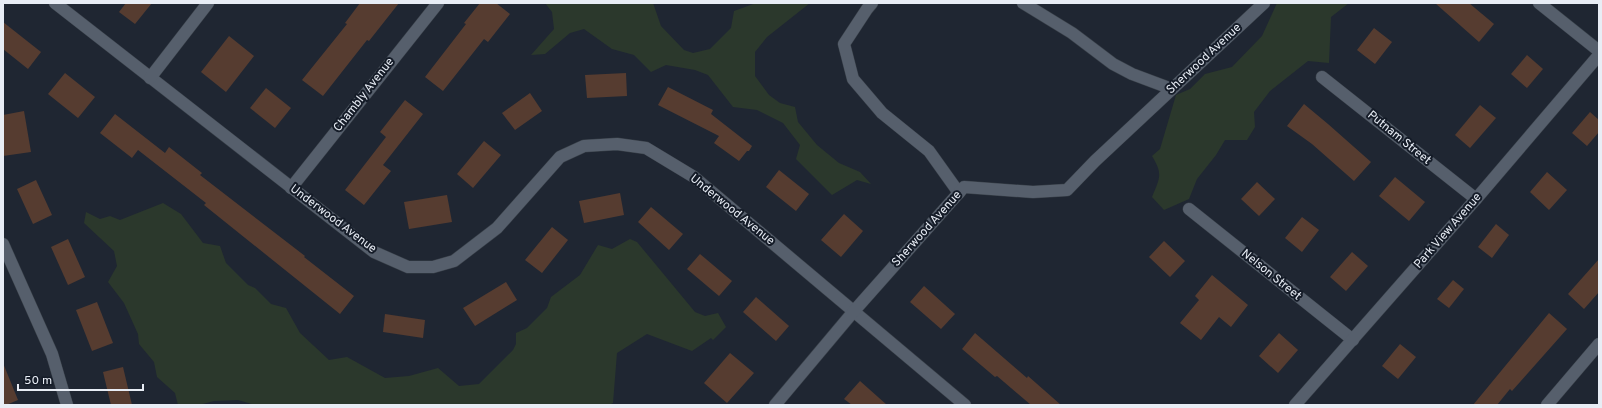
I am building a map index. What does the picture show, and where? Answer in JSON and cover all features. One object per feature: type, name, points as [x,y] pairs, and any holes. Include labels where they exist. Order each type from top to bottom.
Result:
[{"type":"street","name":"Underwood Avenue","points":[[55,3],[374,252],[408,266],[433,267],[454,261],[497,228],[560,157],[584,146],[617,144],[646,148],[694,177],[965,405]]},
{"type":"street","points":[[150,78],[208,3]]},
{"type":"street","name":"Chambly Avenue","points":[[291,188],[438,3]]},
{"type":"street","points":[[872,3],[844,44],[852,79],[882,113],[929,151],[959,193]]},
{"type":"street","points":[[1023,3],[1072,33],[1113,64],[1132,74],[1172,89]]},
{"type":"street","points":[[1539,3],[1599,51]]},
{"type":"street","name":"Sherwood Avenue","points":[[776,405],[854,311],[964,188],[1033,192],[1067,190],[1095,161],[1261,4]]},
{"type":"street","name":"Park View Avenue","points":[[1295,405],[1476,199],[1599,55]]},
{"type":"street","name":"Putnam Street","points":[[1322,77],[1476,199]]},
{"type":"street","name":"Nelson Street","points":[[1189,209],[1353,340]]},
{"type":"street","points":[[3,246],[52,354],[67,405]]},
{"type":"street","points":[[1547,405],[1599,344]]},
{"type":"green space","points":[[545,3],[653,3],[661,26],[684,50],[693,53],[710,49],[731,28],[734,11],[756,3],[810,3],[767,37],[755,52],[755,76],[769,95],[780,103],[795,107],[798,122],[817,145],[839,163],[860,172],[871,184],[857,180],[832,195],[796,159],[800,145],[783,123],[757,110],[733,107],[708,75],[695,70],[666,65],[651,72],[634,55],[612,49],[584,29],[570,33],[545,54],[531,55],[554,29],[552,12]]},
{"type":"green space","points":[[1277,3],[1349,3],[1331,17],[1329,63],[1308,61],[1270,91],[1254,112],[1255,127],[1247,140],[1225,140],[1216,155],[1197,179],[1189,199],[1164,210],[1152,197],[1157,185],[1159,172],[1152,156],[1160,149],[1176,95],[1190,89],[1205,74],[1232,67],[1262,36]]},
{"type":"green space","points":[[163,203],[181,214],[203,243],[220,246],[226,263],[248,285],[255,288],[271,304],[286,308],[300,333],[329,360],[347,357],[385,378],[409,376],[438,368],[459,386],[479,384],[513,350],[516,344],[516,333],[527,328],[547,308],[551,297],[580,275],[598,245],[612,249],[630,239],[637,242],[695,312],[705,316],[718,313],[726,327],[713,340],[711,338],[692,351],[647,334],[617,353],[613,403],[609,405],[255,405],[238,400],[214,401],[199,405],[178,405],[175,393],[157,377],[154,362],[139,344],[138,334],[124,303],[108,282],[117,266],[114,251],[84,223],[86,212],[100,219],[110,216],[120,220]]},
{"type":"building","points":[[126,3],[152,3],[135,24],[119,12]]},
{"type":"building","points":[[360,3],[399,3],[369,41],[367,40],[323,96],[302,80],[347,24],[345,23]]},
{"type":"building","points":[[480,3],[496,3],[510,14],[488,42],[484,39],[443,91],[425,77],[466,24],[464,23]]},
{"type":"building","points":[[1435,3],[1469,3],[1494,24],[1479,42]]},
{"type":"building","points":[[3,22],[41,52],[28,69],[3,49]]},
{"type":"building","points":[[1374,28],[1392,42],[1375,64],[1357,50]]},
{"type":"building","points":[[229,36],[254,56],[226,92],[201,72]]},
{"type":"building","points":[[1527,55],[1543,69],[1527,88],[1511,74]]},
{"type":"building","points":[[65,73],[95,97],[78,118],[48,94]]},
{"type":"building","points":[[626,73],[627,96],[587,98],[585,75]]},
{"type":"building","points":[[668,87],[713,110],[711,114],[752,146],[749,151],[747,151],[739,161],[714,143],[719,136],[658,105]]},
{"type":"building","points":[[266,88],[291,108],[275,128],[250,108]]},
{"type":"building","points":[[530,93],[542,111],[515,130],[502,113]]},
{"type":"building","points":[[405,100],[423,114],[383,165],[391,171],[364,205],[345,190],[386,137],[380,132]]},
{"type":"building","points":[[1304,104],[1371,162],[1354,181],[1312,144],[1287,126]]},
{"type":"building","points":[[1480,105],[1496,118],[1470,148],[1455,135]]},
{"type":"building","points":[[24,111],[31,152],[3,156],[3,115]]},
{"type":"building","points":[[1590,112],[1599,120],[1599,132],[1587,146],[1572,133]]},
{"type":"building","points":[[115,114],[165,153],[169,147],[202,173],[200,175],[354,296],[340,314],[204,205],[206,203],[138,150],[132,158],[100,133]]},
{"type":"building","points":[[484,141],[501,155],[473,188],[457,174]]},
{"type":"building","points":[[779,170],[809,194],[796,211],[766,187]]},
{"type":"building","points":[[1547,172],[1567,190],[1549,210],[1530,192]]},
{"type":"building","points":[[1395,177],[1425,202],[1409,221],[1379,196]]},
{"type":"building","points":[[36,180],[52,215],[33,224],[17,189]]},
{"type":"building","points":[[1257,182],[1275,199],[1259,216],[1241,199]]},
{"type":"building","points":[[620,193],[624,215],[584,223],[579,201]]},
{"type":"building","points":[[447,195],[452,222],[409,229],[404,202]]},
{"type":"building","points":[[651,207],[683,234],[669,250],[638,222]]},
{"type":"building","points":[[844,214],[863,231],[841,257],[821,240]]},
{"type":"building","points":[[1302,217],[1319,230],[1302,252],[1285,238]]},
{"type":"building","points":[[1496,224],[1509,235],[1492,258],[1478,247]]},
{"type":"building","points":[[552,227],[568,240],[542,273],[525,260]]},
{"type":"building","points":[[68,239],[85,277],[68,285],[51,247]]},
{"type":"building","points":[[1164,241],[1185,261],[1170,277],[1149,257]]},
{"type":"building","points":[[1352,252],[1368,266],[1346,291],[1330,277]]},
{"type":"building","points":[[700,254],[732,281],[719,296],[687,269]]},
{"type":"building","points":[[1599,259],[1599,292],[1584,309],[1568,294]]},
{"type":"building","points":[[1212,275],[1248,305],[1231,327],[1219,317],[1201,340],[1180,323],[1199,300],[1195,296]]},
{"type":"building","points":[[1453,280],[1464,289],[1449,308],[1437,299]]},
{"type":"building","points":[[506,282],[517,300],[475,326],[463,308]]},
{"type":"building","points":[[924,286],[955,314],[941,329],[910,302]]},
{"type":"building","points":[[756,297],[789,326],[776,341],[743,312]]},
{"type":"building","points":[[97,302],[113,343],[92,351],[76,310]]},
{"type":"building","points":[[1549,313],[1567,329],[1512,391],[1510,389],[1497,405],[1473,405]]},
{"type":"building","points":[[385,314],[425,320],[423,338],[383,332]]},
{"type":"building","points":[[975,333],[1061,405],[1031,405],[997,376],[995,377],[962,349]]},
{"type":"building","points":[[1279,333],[1298,350],[1278,373],[1259,356]]},
{"type":"building","points":[[1400,344],[1416,357],[1398,379],[1382,366]]},
{"type":"building","points":[[730,353],[754,373],[727,403],[704,383]]},
{"type":"building","points":[[3,363],[18,400],[6,405],[3,405]]},
{"type":"building","points":[[123,367],[132,405],[111,405],[103,372]]},
{"type":"building","points":[[860,381],[887,405],[852,405],[844,399]]}]
